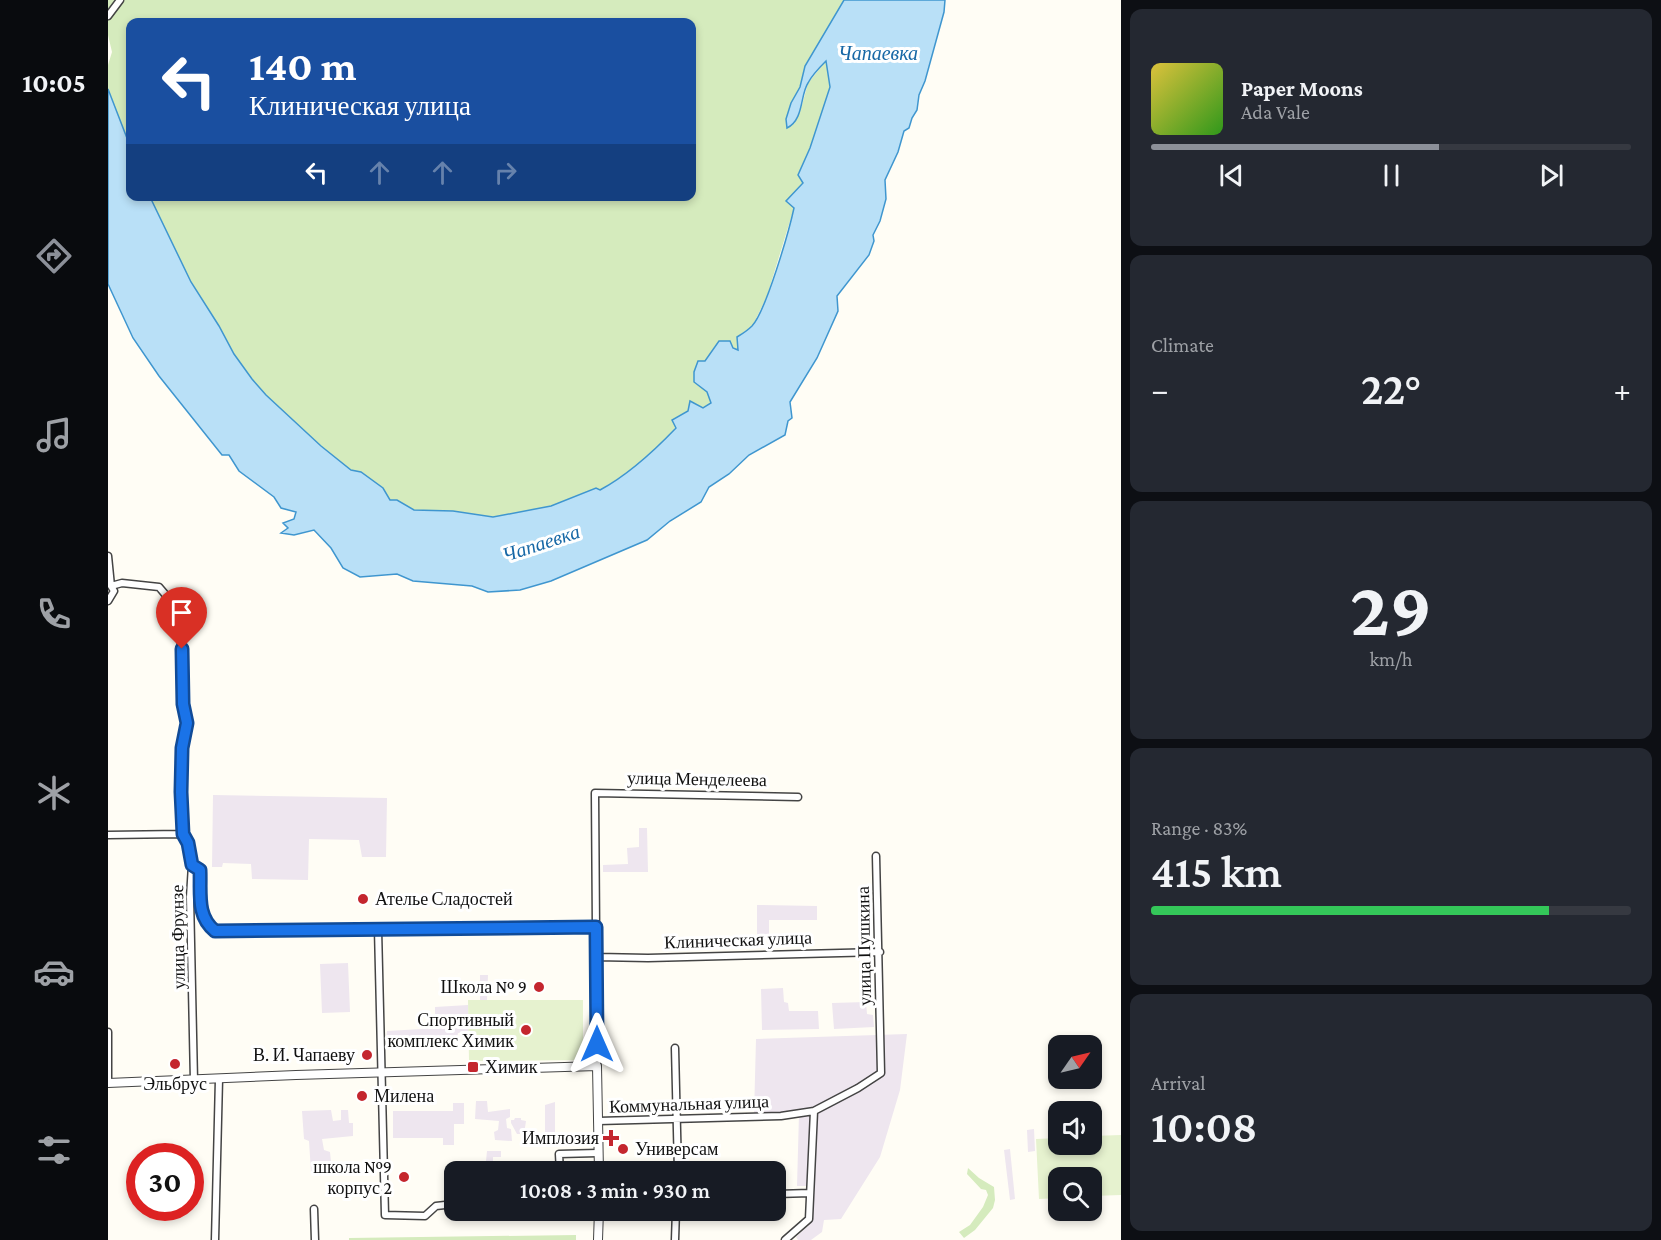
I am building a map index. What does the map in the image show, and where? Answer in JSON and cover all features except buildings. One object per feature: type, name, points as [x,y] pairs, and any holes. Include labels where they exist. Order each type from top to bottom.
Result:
[{"type":"street","points":[[108,16],[120,0]]},
{"type":"street","points":[[108,556],[111,586],[114,591],[108,601]]},
{"type":"street","name":"улица Фрунзе","points":[[111,586],[122,583],[159,587],[176,607],[182,630],[183,704],[187,723],[182,748],[181,792],[183,834],[188,843],[192,865],[190,897],[194,1081]]},
{"type":"street","name":"улица Менделеева","points":[[596,927],[596,793],[798,797]]},
{"type":"street","points":[[108,835],[183,834]]},
{"type":"street","name":"улица Пушкина","points":[[814,1111],[881,1073],[876,856]]},
{"type":"street","points":[[192,865],[200,870],[202,913],[205,923],[215,931],[596,927],[598,1161]]},
{"type":"street","points":[[378,928],[385,1215],[424,1216],[436,1206],[444,1205]]},
{"type":"street","name":"Клиническая улица","points":[[597,957],[648,958],[880,952]]},
{"type":"street","points":[[108,1032],[108,1083],[597,1066]]},
{"type":"street","points":[[675,1048],[678,1161]]},
{"type":"street","points":[[215,1240],[219,1079]]},
{"type":"street","points":[[785,1240],[809,1219],[814,1111]]},
{"type":"street","name":"Коммунальная улица","points":[[597,1121],[781,1116],[814,1111]]},
{"type":"street","points":[[559,1161],[559,1154],[598,1153]]},
{"type":"street","points":[[786,1194],[810,1193]]},
{"type":"street","points":[[314,1209],[315,1240]]},
{"type":"street","points":[[598,1221],[598,1240]]},
{"type":"street","points":[[675,1240],[676,1221]]},
{"type":"shaded area","points":[[213,795],[387,798],[386,857],[362,857],[359,840],[309,839],[308,880],[252,879],[251,864],[223,863],[222,867],[212,867]]},
{"type":"shaded area","points":[[639,828],[647,828],[648,872],[603,872],[603,865],[628,864],[627,848],[639,847]]},
{"type":"shaded area","points":[[757,905],[817,906],[817,920],[769,920],[769,937],[757,937]]},
{"type":"shaded area","points":[[348,963],[350,1012],[322,1013],[320,964]]},
{"type":"shaded area","points":[[480,975],[488,975],[487,1000],[480,1000]]},
{"type":"shaded area","points":[[783,988],[784,1002],[788,1003],[789,1011],[818,1011],[819,1029],[762,1030],[761,989]]},
{"type":"shaded area","points":[[866,1002],[867,1014],[873,1015],[874,1027],[834,1029],[832,1003]]},
{"type":"shaded area","points":[[468,1005],[469,1032],[458,1033],[457,1039],[386,1040],[387,1031],[422,1029],[425,1022],[435,1021],[435,1007]]},
{"type":"shaded area","points":[[907,1034],[900,1090],[880,1157],[841,1219],[824,1220],[822,1232],[811,1240],[798,1240],[796,1237],[810,1224],[813,1186],[797,1186],[799,1114],[754,1115],[756,1039]]},
{"type":"shaded area","points":[[476,1101],[487,1101],[488,1112],[510,1109],[510,1117],[506,1119],[507,1128],[511,1129],[512,1141],[495,1140],[494,1132],[498,1130],[499,1121],[475,1119]]},
{"type":"shaded area","points":[[555,1102],[555,1133],[563,1137],[564,1143],[551,1143],[545,1139],[545,1105]]},
{"type":"shaded area","points":[[453,1103],[464,1103],[464,1124],[454,1124],[454,1145],[443,1145],[443,1138],[393,1138],[393,1111],[453,1111]]},
{"type":"shaded area","points":[[331,1110],[333,1121],[341,1120],[341,1110],[348,1110],[349,1123],[353,1123],[353,1136],[322,1139],[324,1150],[330,1152],[331,1162],[320,1163],[320,1171],[311,1172],[309,1141],[304,1139],[302,1111]]},
{"type":"shaded area","points":[[515,1118],[526,1121],[524,1134],[517,1134],[511,1123],[511,1120]]},
{"type":"shaded area","points":[[1034,1129],[1035,1151],[1028,1152],[1027,1130]]},
{"type":"shaded area","points":[[1010,1149],[1015,1199],[1010,1200],[1004,1150]]},
{"type":"shaded area","points":[[487,1151],[501,1151],[501,1157],[493,1157],[493,1161],[486,1161]]},
{"type":"green space","points":[[108,0],[844,0],[805,66],[800,87],[791,103],[794,124],[808,83],[826,61],[830,87],[810,148],[798,174],[803,183],[787,201],[794,208],[767,296],[753,325],[737,337],[738,350],[715,346],[705,361],[698,361],[711,403],[678,416],[675,427],[660,445],[629,471],[600,490],[596,488],[551,506],[493,517],[453,511],[414,510],[397,500],[390,500],[383,488],[361,472],[351,470],[321,446],[266,395],[234,354],[191,282],[152,201],[696,201],[696,18],[126,18],[126,136],[108,89],[108,65],[112,52],[108,35]]},
{"type":"green space","name":"Спортивный комплекс Химик","points":[[468,1000],[583,1000],[583,1060],[469,1061]]},
{"type":"green space","points":[[1121,1135],[1121,1195],[1102,1196],[1102,1167],[1048,1167],[1048,1199],[1039,1199],[1036,1139],[1048,1138],[1048,1155],[1102,1155],[1102,1136]]},
{"type":"green space","points":[[968,1168],[994,1187],[995,1200],[993,1208],[975,1230],[964,1238],[959,1232],[970,1225],[983,1207],[988,1195],[986,1190],[981,1189],[967,1174]]},
{"type":"green space","points":[[576,1235],[576,1240],[349,1240],[349,1238]]},
{"type":"water","name":"Чапаевка","points":[[844,0],[945,0],[944,12],[919,95],[917,110],[909,128],[904,131],[898,152],[885,180],[886,199],[880,221],[873,235],[874,241],[869,255],[837,296],[838,311],[817,358],[790,402],[792,418],[788,421],[785,435],[749,455],[729,474],[709,487],[701,502],[670,521],[647,540],[551,581],[520,590],[488,592],[472,586],[413,581],[397,574],[360,577],[343,568],[331,548],[314,530],[294,535],[281,533],[288,528],[283,523],[294,519],[296,512],[281,508],[274,497],[239,471],[229,455],[222,455],[159,376],[133,338],[108,284],[108,89],[126,136],[126,201],[152,201],[191,282],[234,354],[266,395],[321,446],[351,470],[361,472],[383,488],[390,500],[397,500],[414,510],[453,511],[493,517],[551,506],[596,488],[600,490],[610,484],[631,470],[668,437],[676,428],[672,420],[688,411],[690,401],[703,408],[711,403],[707,392],[694,382],[694,372],[698,361],[705,361],[719,341],[730,341],[733,348],[738,350],[737,337],[758,318],[776,270],[794,208],[786,201],[803,183],[798,175],[810,148],[830,87],[826,61],[805,88],[799,113],[787,128],[786,119],[791,103],[800,87],[805,66]]},
{"type":"place","name":"Ателье Сладостей","points":[[363,899]]},
{"type":"place","name":"Школа № 9","points":[[539,987]]},
{"type":"place","name":"Спортивный комплекс Химик","points":[[526,1030]]},
{"type":"place","name":"В. И. Чапаеву","points":[[367,1055]]},
{"type":"place","name":"Эльбрус","points":[[175,1064]]},
{"type":"place","name":"Химик","points":[[473,1067]]},
{"type":"place","name":"Милена","points":[[362,1096]]},
{"type":"place","name":"Имплозия","points":[[611,1138]]},
{"type":"place","name":"Универсам","points":[[623,1149]]},
{"type":"place","name":"школа №9 корпус 2","points":[[404,1177]]},
{"type":"route","points":[[182,649],[183,704],[187,723],[182,748],[183,834],[188,843],[192,865],[200,870],[202,913],[205,923],[215,931],[596,927],[597,1044]]}]
